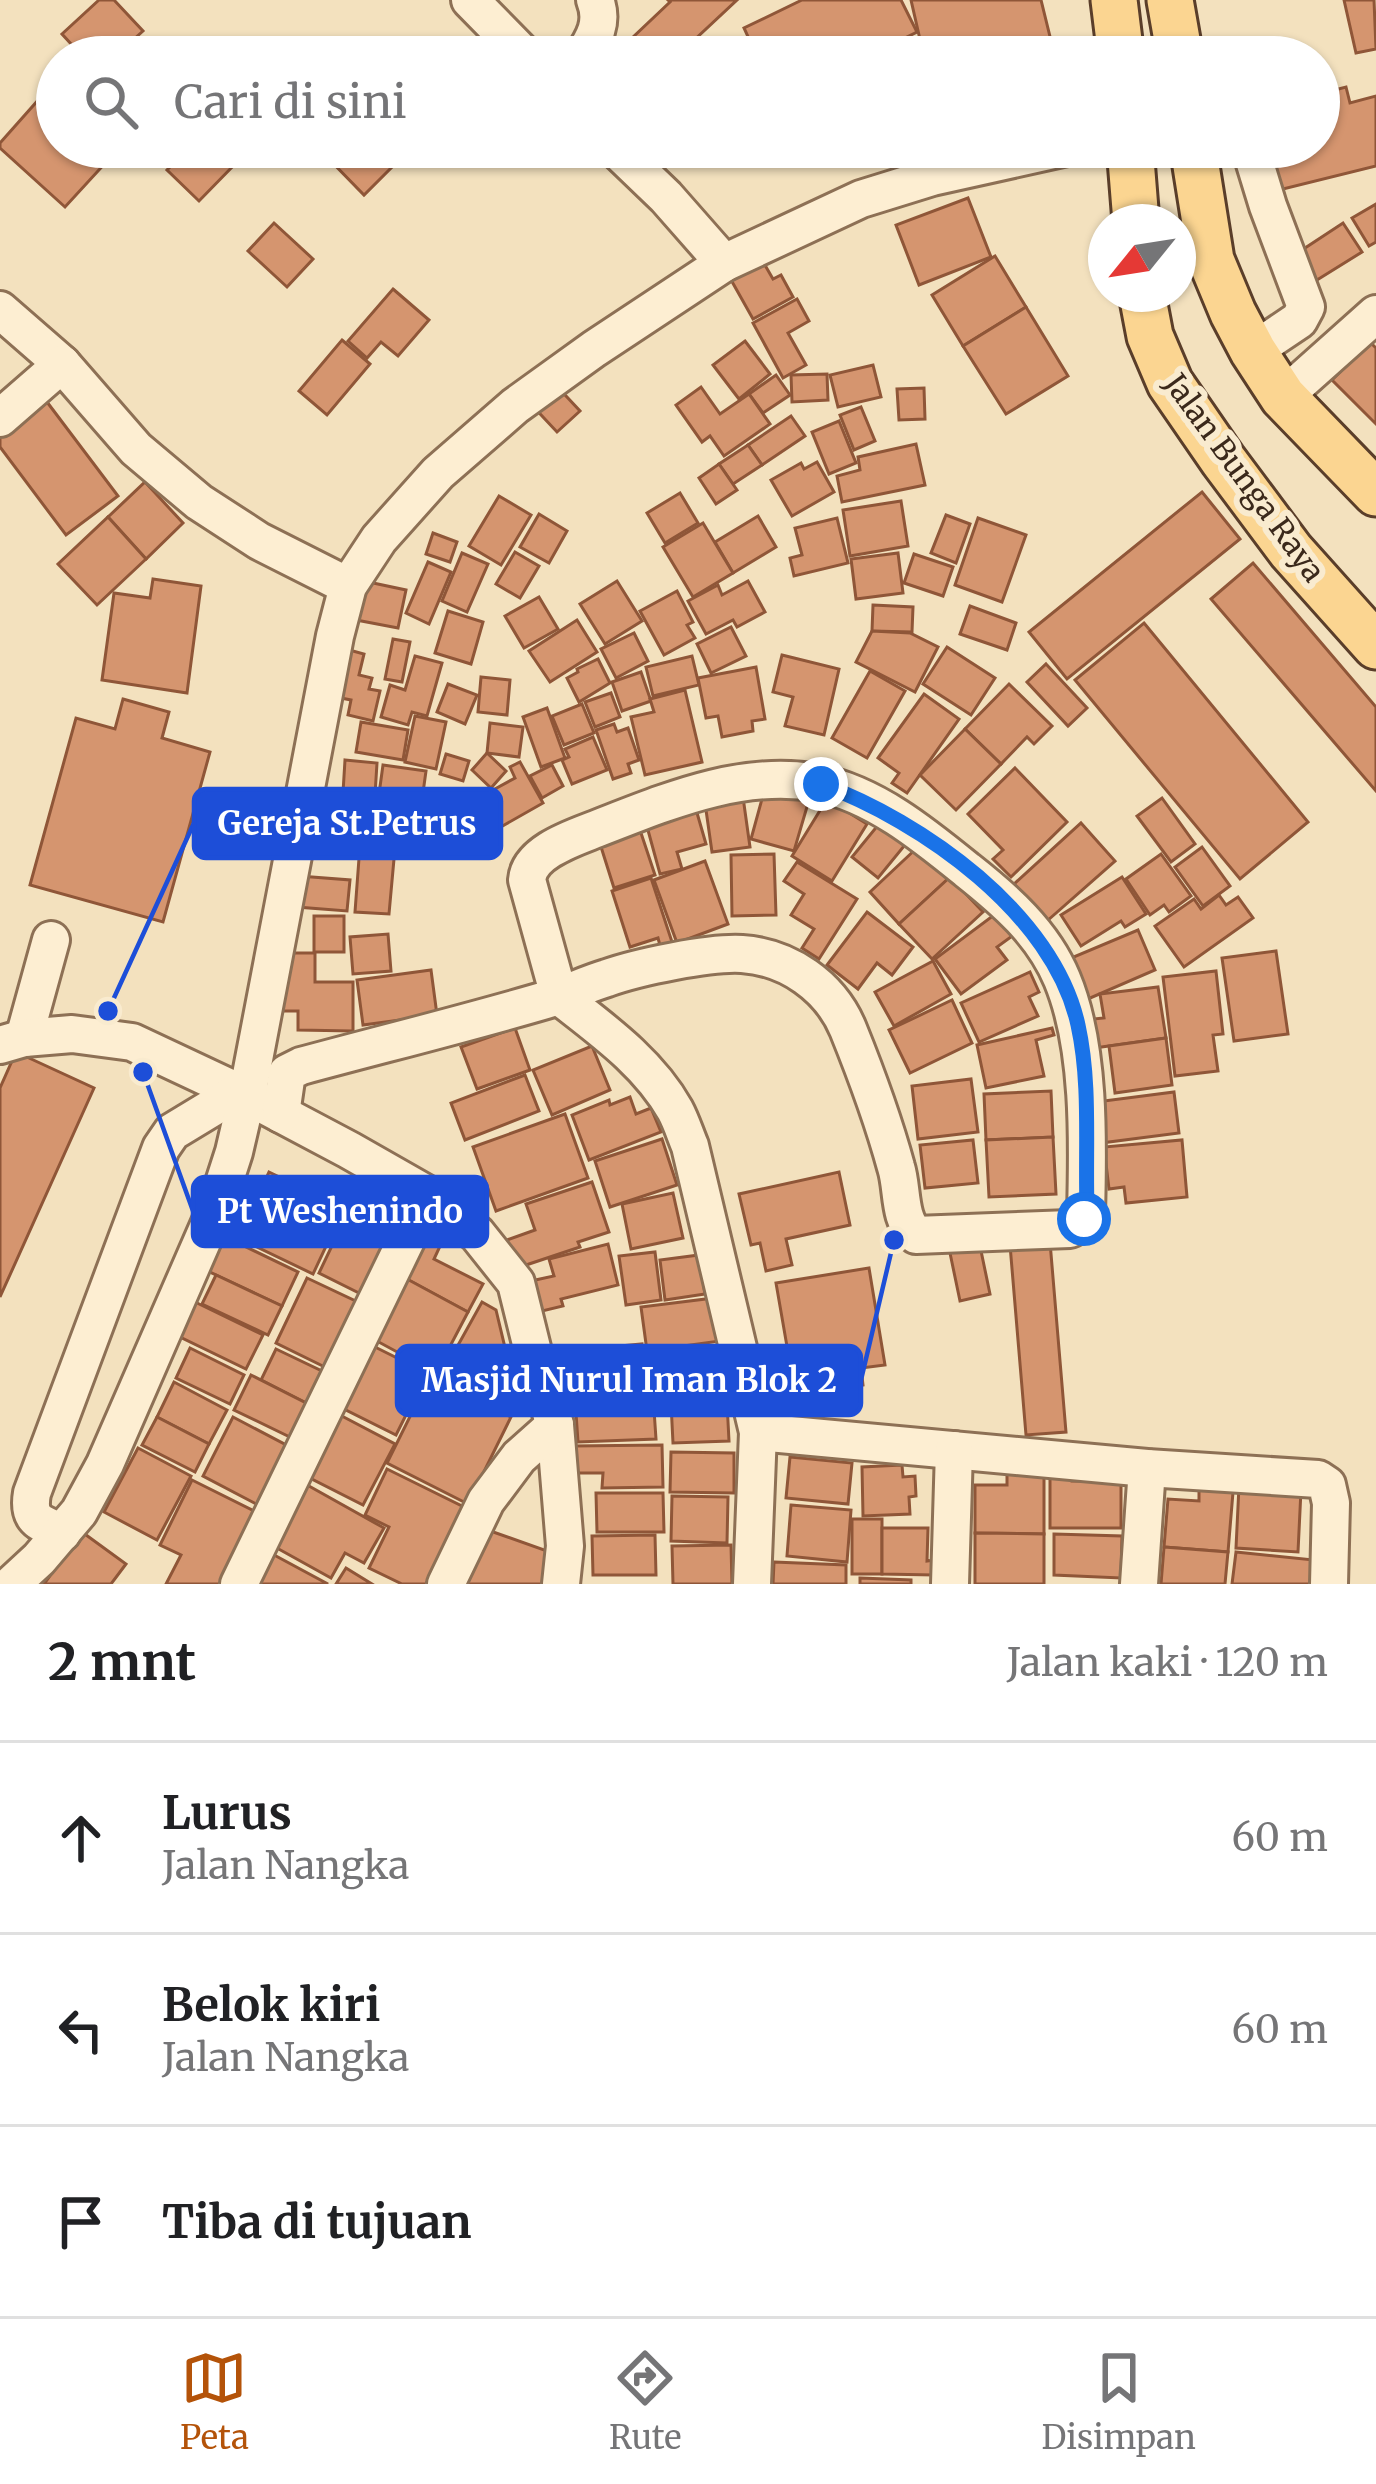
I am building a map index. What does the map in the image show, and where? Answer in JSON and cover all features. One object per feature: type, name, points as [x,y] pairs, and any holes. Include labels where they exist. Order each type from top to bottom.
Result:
[{"type":"main road","points":[[1114,0],[1118,36]]},
{"type":"main road","points":[[1170,0],[1176,36]]},
{"type":"main road","points":[[1132,168],[1135,204]]},
{"type":"main road","points":[[1196,168],[1211,260],[1253,351],[1283,397],[1376,493]]},
{"type":"main road","name":"Jalan Bunga Raya","points":[[1145,312],[1170,383],[1222,460],[1291,551],[1376,646]]},
{"type":"street","points":[[470,0],[505,36]]},
{"type":"street","points":[[594,36],[600,13],[595,0]]},
{"type":"street","points":[[636,168],[724,263]]},
{"type":"street","points":[[12,1584],[79,1512],[105,1464],[214,1214],[234,1152],[335,636],[348,586],[379,539],[438,473],[515,406],[724,263],[861,199],[970,168]]},
{"type":"street","points":[[1253,351],[1299,320],[1306,307],[1256,168]]},
{"type":"street","points":[[0,310],[62,364],[136,449],[199,502],[259,541],[348,586]]},
{"type":"street","points":[[1283,397],[1376,314]]},
{"type":"street","points":[[0,418],[62,364]]},
{"type":"street","points":[[281,1114],[287,1073],[301,1066],[560,996],[613,976],[738,953],[788,966],[836,1004],[897,1169],[906,1222],[916,1235],[1070,1228],[1079,1224],[1087,1208],[1084,1069],[1078,1023],[1061,975],[1016,911],[894,816],[821,784],[784,780],[748,782],[661,804],[578,837],[531,865],[526,880],[560,996],[627,1049],[676,1111],[690,1145],[758,1432],[752,1584]]},
{"type":"street","points":[[51,940],[12,1041],[72,1034],[132,1042],[243,1094],[428,1195],[477,1234],[516,1283],[555,1425],[565,1546],[561,1584]]},
{"type":"street","points":[[62,1533],[15,1503],[32,1493],[165,1140],[181,1126],[243,1094]]},
{"type":"street","points":[[238,1584],[428,1195]]},
{"type":"street","points":[[446,1584],[486,1501],[519,1457],[555,1425]]},
{"type":"street","points":[[758,1432],[1318,1480],[1327,1485],[1331,1503],[1329,1584]]},
{"type":"street","points":[[950,1584],[953,1450]]},
{"type":"street","points":[[1139,1584],[1147,1468]]},
{"type":"building","points":[[99,0],[114,0],[143,31],[137,36],[62,34]]},
{"type":"building","points":[[737,0],[698,36],[634,36],[670,2]]},
{"type":"building","points":[[802,0],[901,0],[917,32],[909,36],[748,36],[744,28]]},
{"type":"building","points":[[911,0],[1041,0],[1050,36],[919,36]]},
{"type":"building","points":[[1344,0],[1374,0],[1376,49],[1356,53]]},
{"type":"building","points":[[1346,87],[1350,103],[1376,96],[1376,166],[1271,192],[1265,168],[1340,168],[1340,89]]},
{"type":"building","points":[[36,102],[36,168],[101,168],[65,207],[0,143]]},
{"type":"building","points":[[169,168],[231,168],[199,201]]},
{"type":"building","points":[[338,168],[391,168],[364,195]]},
{"type":"building","points":[[968,198],[991,257],[919,285],[896,225]]},
{"type":"building","points":[[1376,204],[1376,242],[1369,246],[1352,218]]},
{"type":"building","points":[[274,223],[313,259],[287,287],[248,251]]},
{"type":"building","points":[[1343,223],[1362,252],[1317,280],[1299,252]]},
{"type":"building","points":[[995,256],[1026,307],[963,346],[932,295]]},
{"type":"building","points":[[762,260],[773,279],[781,275],[793,297],[753,319],[730,278]]},
{"type":"building","points":[[393,289],[429,320],[398,356],[381,342],[367,358],[348,341]]},
{"type":"building","points":[[797,299],[809,321],[788,333],[806,365],[783,378],[753,323]]},
{"type":"building","points":[[1026,307],[1068,376],[1006,414],[963,346]]},
{"type":"building","points":[[342,340],[370,364],[327,415],[299,391]]},
{"type":"building","points":[[745,341],[770,374],[739,399],[713,365]]},
{"type":"building","points":[[1370,342],[1376,348],[1376,424],[1332,380]]},
{"type":"building","points":[[873,365],[881,397],[838,407],[830,375]]},
{"type":"building","points":[[827,374],[828,400],[792,402],[791,375]]},
{"type":"building","points":[[776,375],[790,395],[763,413],[749,394]]},
{"type":"building","points":[[552,381],[580,411],[557,432],[529,402]]},
{"type":"building","points":[[701,387],[720,414],[749,394],[770,424],[724,456],[710,436],[702,442],[676,405]]},
{"type":"building","points":[[924,388],[925,419],[899,420],[897,389]]},
{"type":"building","points":[[44,398],[118,496],[66,535],[0,447],[0,431]]},
{"type":"building","points":[[861,407],[875,441],[854,450],[840,415]]},
{"type":"building","points":[[791,416],[805,436],[762,465],[748,445]]},
{"type":"building","points":[[839,421],[856,463],[829,474],[812,432]]},
{"type":"building","points":[[916,444],[925,485],[842,502],[837,476],[860,470],[858,457]]},
{"type":"building","points":[[748,445],[762,465],[733,484],[719,464]]},
{"type":"building","points":[[817,462],[834,492],[792,516],[771,480],[801,463],[804,469]]},
{"type":"building","points":[[719,464],[737,490],[716,504],[699,478]]},
{"type":"building","points":[[145,482],[183,523],[146,559],[108,517]]},
{"type":"building","points":[[1202,492],[1240,539],[1067,679],[1029,632]]},
{"type":"building","points":[[680,493],[698,523],[665,543],[647,513]]},
{"type":"building","points":[[499,496],[531,515],[501,565],[469,546]]},
{"type":"building","points":[[901,501],[908,546],[850,556],[843,510]]},
{"type":"building","points":[[539,514],[567,531],[549,563],[520,547]]},
{"type":"building","points":[[946,515],[970,524],[956,563],[931,553]]},
{"type":"building","points":[[758,516],[776,547],[733,573],[715,542]]},
{"type":"building","points":[[108,517],[146,559],[97,605],[58,564]]},
{"type":"building","points":[[837,518],[848,563],[794,576],[790,558],[802,555],[795,528]]},
{"type":"building","points":[[978,518],[1026,535],[1002,602],[955,585]]},
{"type":"building","points":[[703,523],[733,573],[693,597],[663,547]]},
{"type":"building","points":[[433,533],[457,542],[450,562],[426,554]]},
{"type":"building","points":[[515,552],[539,566],[520,598],[496,584]]},
{"type":"building","points":[[462,553],[488,564],[467,612],[442,601]]},
{"type":"building","points":[[898,553],[903,593],[856,599],[851,559]]},
{"type":"building","points":[[914,554],[953,567],[943,596],[904,583]]},
{"type":"building","points":[[428,562],[451,572],[429,624],[406,613]]},
{"type":"building","points":[[1253,563],[1376,707],[1376,791],[1211,599]]},
{"type":"building","points":[[153,579],[201,586],[187,693],[102,680],[114,593],[150,598]]},
{"type":"building","points":[[359,580],[406,590],[398,628],[351,619]]},
{"type":"building","points":[[617,581],[642,621],[605,644],[580,604]]},
{"type":"building","points":[[748,581],[765,612],[737,627],[733,620],[706,634],[688,601],[718,585],[722,595]]},
{"type":"building","points":[[677,591],[693,622],[687,625],[695,638],[664,655],[640,611]]},
{"type":"building","points":[[539,597],[558,629],[524,648],[505,616]]},
{"type":"building","points":[[873,605],[913,607],[912,632],[872,631]]},
{"type":"building","points":[[970,606],[1016,623],[1007,650],[960,634]]},
{"type":"building","points":[[448,611],[483,622],[471,664],[435,653]]},
{"type":"building","points":[[577,620],[597,652],[550,682],[529,651]]},
{"type":"building","points":[[1144,623],[1308,822],[1240,879],[1075,680]]},
{"type":"building","points":[[731,627],[746,656],[711,673],[697,644]]},
{"type":"building","points":[[872,631],[910,633],[938,647],[915,692],[856,662]]},
{"type":"building","points":[[634,633],[648,661],[616,678],[601,649]]},
{"type":"building","points":[[393,639],[410,642],[402,682],[385,679]]},
{"type":"building","points":[[947,647],[995,678],[971,715],[923,684]]},
{"type":"building","points":[[342,648],[364,654],[359,675],[372,678],[369,689],[380,691],[373,721],[348,715],[351,700],[331,696]]},
{"type":"building","points":[[782,655],[839,669],[824,735],[785,726],[793,697],[773,692]]},
{"type":"building","points":[[415,656],[442,663],[427,716],[412,712],[408,725],[381,717],[390,685],[405,690]]},
{"type":"building","points":[[692,656],[699,685],[653,696],[646,667]]},
{"type":"building","points":[[598,659],[610,683],[579,702],[567,678]]},
{"type":"building","points":[[1046,664],[1087,708],[1068,726],[1027,682]]},
{"type":"building","points":[[756,667],[765,719],[752,721],[753,731],[722,737],[718,716],[706,718],[698,678]]},
{"type":"building","points":[[870,671],[905,691],[867,758],[832,738]]},
{"type":"building","points":[[641,672],[651,701],[622,711],[612,682]]},
{"type":"building","points":[[481,677],[510,680],[507,715],[478,712]]},
{"type":"building","points":[[448,684],[477,695],[465,724],[437,712]]},
{"type":"building","points":[[1009,684],[1052,726],[1034,744],[1027,737],[1001,764],[965,729]]},
{"type":"building","points":[[685,690],[702,762],[645,775],[631,717],[654,712],[650,699]]},
{"type":"building","points":[[611,693],[620,717],[595,727],[585,702]]},
{"type":"building","points":[[924,694],[959,719],[907,793],[892,783],[899,773],[878,758]]},
{"type":"building","points":[[123,699],[169,712],[162,738],[210,752],[163,922],[30,885],[76,718],[115,729]]},
{"type":"building","points":[[582,704],[594,733],[564,745],[552,716]]},
{"type":"building","points":[[547,708],[565,758],[541,767],[523,717]]},
{"type":"building","points":[[415,716],[446,722],[436,769],[405,762]]},
{"type":"building","points":[[361,722],[408,730],[403,760],[356,752]]},
{"type":"building","points":[[490,723],[523,727],[519,757],[487,753]]},
{"type":"building","points":[[614,724],[617,732],[628,728],[639,760],[628,764],[631,773],[613,779],[596,730]]},
{"type":"building","points":[[965,729],[1001,764],[956,810],[920,775]]},
{"type":"building","points":[[593,737],[607,770],[572,784],[562,760],[569,757],[565,749]]},
{"type":"building","points":[[487,753],[506,771],[491,788],[472,770]]},
{"type":"building","points":[[446,754],[469,761],[463,781],[440,774]]},
{"type":"building","points":[[345,760],[377,763],[373,827],[341,825]]},
{"type":"building","points":[[520,762],[543,803],[499,828],[482,796],[515,778],[510,767]]},
{"type":"building","points":[[383,765],[426,771],[422,800],[379,794]]},
{"type":"building","points":[[552,765],[563,786],[542,798],[530,776]]},
{"type":"building","points":[[1015,768],[1067,822],[1011,877],[993,859],[1003,850],[968,814]]},
{"type":"building","points":[[765,788],[809,800],[794,851],[751,839]]},
{"type":"building","points":[[742,790],[750,847],[712,852],[704,796]]},
{"type":"building","points":[[1162,798],[1195,844],[1171,862],[1137,816]]},
{"type":"building","points":[[693,799],[706,844],[677,852],[682,869],[660,874],[643,812]]},
{"type":"building","points":[[827,799],[867,824],[832,881],[792,856]]},
{"type":"building","points":[[636,818],[655,875],[614,888],[596,831]]},
{"type":"building","points":[[883,819],[909,840],[878,878],[852,857]]},
{"type":"building","points":[[1081,823],[1115,861],[1047,921],[1014,884]]},
{"type":"building","points":[[360,845],[395,848],[389,914],[355,912]]},
{"type":"building","points":[[920,845],[950,877],[899,924],[870,892]]},
{"type":"building","points":[[1202,847],[1230,886],[1203,906],[1175,867]]},
{"type":"building","points":[[774,854],[776,915],[732,916],[731,855]]},
{"type":"building","points":[[1161,854],[1191,896],[1169,912],[1164,905],[1150,915],[1126,879]]},
{"type":"building","points":[[705,861],[728,924],[677,943],[654,880]]},
{"type":"building","points":[[797,862],[857,899],[819,959],[802,948],[814,929],[791,915],[804,894],[784,881]]},
{"type":"building","points":[[299,876],[350,880],[347,911],[297,907]]},
{"type":"building","points":[[950,877],[983,912],[932,959],[899,924]]},
{"type":"building","points":[[1122,877],[1146,914],[1125,927],[1121,921],[1081,946],[1061,915]]},
{"type":"building","points":[[651,878],[673,945],[661,949],[658,938],[630,947],[612,891]]},
{"type":"building","points":[[1219,895],[1226,905],[1238,897],[1253,918],[1184,967],[1155,926],[1194,899],[1201,909]]},
{"type":"building","points":[[867,912],[913,947],[892,975],[877,963],[858,989],[827,965]]},
{"type":"building","points":[[998,912],[1015,934],[997,947],[1007,960],[961,994],[935,959]]},
{"type":"building","points":[[314,916],[344,916],[344,952],[314,952]]},
{"type":"building","points":[[1138,930],[1155,970],[1081,1002],[1064,961]]},
{"type":"building","points":[[388,934],[391,971],[353,974],[350,937]]},
{"type":"building","points":[[1276,951],[1288,1034],[1234,1041],[1222,958]]},
{"type":"building","points":[[278,953],[315,953],[315,982],[353,982],[353,1031],[298,1030],[298,1011],[278,1011]]},
{"type":"building","points":[[933,961],[951,994],[894,1026],[875,992]]},
{"type":"building","points":[[431,970],[437,1015],[363,1025],[357,980]]},
{"type":"building","points":[[1216,971],[1223,1034],[1213,1035],[1218,1071],[1175,1076],[1163,977]]},
{"type":"building","points":[[1030,972],[1039,992],[1029,997],[1038,1016],[979,1042],[961,1003]]},
{"type":"building","points":[[1158,987],[1166,1038],[1087,1049],[1083,1020],[1104,1018],[1100,994]]},
{"type":"building","points":[[952,1000],[972,1043],[910,1073],[889,1030]]},
{"type":"building","points":[[515,1028],[530,1070],[477,1089],[461,1047]]},
{"type":"building","points":[[1052,1028],[1054,1035],[1036,1040],[1044,1076],[986,1088],[977,1045]]},
{"type":"building","points":[[1166,1038],[1172,1085],[1115,1093],[1109,1046]]},
{"type":"building","points":[[592,1046],[610,1090],[552,1115],[533,1070]]},
{"type":"building","points":[[16,1052],[94,1088],[0,1297],[0,1088]]},
{"type":"building","points":[[525,1075],[539,1111],[465,1140],[451,1103]]},
{"type":"building","points":[[971,1079],[978,1132],[918,1139],[912,1086]]},
{"type":"building","points":[[1051,1091],[1053,1137],[986,1140],[984,1094]]},
{"type":"building","points":[[1174,1092],[1179,1133],[1101,1143],[1096,1102]]},
{"type":"building","points":[[630,1097],[636,1114],[651,1108],[661,1132],[589,1160],[572,1115]]},
{"type":"building","points":[[565,1114],[588,1178],[496,1211],[473,1147]]},
{"type":"building","points":[[1053,1137],[1056,1194],[989,1197],[986,1140]]},
{"type":"building","points":[[662,1139],[677,1185],[610,1207],[595,1161]]},
{"type":"building","points":[[973,1140],[978,1183],[925,1188],[920,1145]]},
{"type":"building","points":[[1182,1140],[1187,1197],[1126,1203],[1124,1187],[1109,1189],[1104,1147]]},
{"type":"building","points":[[269,1172],[344,1208],[313,1274],[238,1238]]},
{"type":"building","points":[[839,1172],[850,1225],[786,1239],[792,1265],[766,1271],[760,1243],[751,1245],[739,1194]]},
{"type":"building","points":[[592,1182],[609,1232],[517,1268],[507,1240],[535,1230],[526,1204]]},
{"type":"building","points":[[673,1193],[683,1238],[631,1249],[622,1204]]},
{"type":"building","points":[[349,1210],[397,1234],[367,1297],[319,1273]]},
{"type":"building","points":[[213,1231],[298,1272],[282,1306],[197,1266]]},
{"type":"building","points":[[424,1234],[441,1244],[434,1259],[483,1284],[468,1312],[401,1276]]},
{"type":"building","points":[[1050,1242],[1066,1432],[1026,1435],[1010,1245]]},
{"type":"building","points":[[608,1244],[618,1285],[561,1299],[563,1306],[538,1312],[531,1281],[554,1276],[549,1259]]},
{"type":"building","points":[[980,1246],[990,1294],[960,1301],[950,1253]]},
{"type":"building","points":[[655,1252],[661,1300],[626,1305],[619,1256]]},
{"type":"building","points":[[699,1255],[705,1294],[665,1300],[660,1260]]},
{"type":"building","points":[[869,1268],[885,1365],[861,1368],[863,1385],[821,1392],[819,1376],[793,1381],[776,1283]]},
{"type":"building","points":[[216,1275],[282,1306],[268,1335],[202,1304]]},
{"type":"building","points":[[307,1278],[364,1305],[333,1371],[276,1343]]},
{"type":"building","points":[[407,1279],[468,1312],[436,1373],[375,1340]]},
{"type":"building","points":[[714,1298],[720,1341],[647,1351],[641,1307]]},
{"type":"building","points":[[195,1302],[263,1335],[246,1369],[178,1336]]},
{"type":"building","points":[[482,1302],[496,1310],[518,1402],[511,1414],[442,1374]]},
{"type":"building","points":[[642,1344],[646,1389],[581,1395],[577,1350]]},
{"type":"building","points":[[373,1346],[427,1373],[396,1435],[342,1408]]},
{"type":"building","points":[[190,1348],[244,1375],[230,1404],[176,1378]]},
{"type":"building","points":[[276,1349],[326,1373],[310,1405],[261,1380]]},
{"type":"building","points":[[251,1375],[310,1405],[294,1439],[234,1410]]},
{"type":"building","points":[[430,1376],[511,1417],[468,1504],[387,1463]]},
{"type":"building","points":[[174,1382],[227,1410],[209,1444],[157,1417]]},
{"type":"building","points":[[653,1395],[656,1439],[578,1442],[575,1398]]},
{"type":"building","points":[[727,1402],[729,1441],[673,1443],[671,1403]]},
{"type":"building","points":[[338,1414],[395,1444],[363,1505],[306,1476]]},
{"type":"building","points":[[157,1417],[209,1444],[195,1472],[142,1445]]},
{"type":"building","points":[[233,1417],[290,1447],[260,1506],[203,1476]]},
{"type":"building","points":[[662,1445],[663,1487],[602,1488],[603,1473],[573,1473],[573,1446]]},
{"type":"building","points":[[138,1448],[191,1476],[157,1540],[104,1512]]},
{"type":"building","points":[[671,1452],[734,1453],[734,1493],[670,1492]]},
{"type":"building","points":[[790,1457],[852,1463],[848,1504],[786,1498]]},
{"type":"building","points":[[902,1465],[903,1477],[915,1476],[916,1496],[909,1497],[910,1514],[863,1516],[862,1467]]},
{"type":"building","points":[[1007,1468],[1044,1468],[1044,1534],[975,1533],[975,1485],[1007,1485]]},
{"type":"building","points":[[387,1469],[478,1514],[442,1552],[426,1584],[402,1584],[369,1568],[389,1527],[365,1515]]},
{"type":"building","points":[[1050,1470],[1071,1470],[1072,1481],[1121,1481],[1121,1528],[1050,1528]]},
{"type":"building","points":[[192,1480],[256,1512],[220,1584],[166,1584],[181,1555],[160,1545]]},
{"type":"building","points":[[300,1481],[384,1528],[364,1563],[345,1553],[331,1578],[266,1542]]},
{"type":"building","points":[[1239,1486],[1301,1490],[1298,1552],[1236,1548]]},
{"type":"building","points":[[1199,1489],[1233,1492],[1228,1552],[1164,1547],[1168,1499],[1199,1501]]},
{"type":"building","points":[[596,1493],[663,1493],[664,1532],[597,1532]]},
{"type":"building","points":[[672,1496],[728,1497],[727,1543],[671,1541]]},
{"type":"building","points":[[791,1505],[851,1510],[847,1562],[787,1556]]},
{"type":"building","points":[[852,1519],[882,1519],[882,1574],[852,1574]]},
{"type":"building","points":[[479,1527],[550,1552],[551,1584],[460,1584]]},
{"type":"building","points":[[882,1528],[928,1528],[927,1561],[935,1560],[934,1575],[882,1574]]},
{"type":"building","points":[[82,1532],[126,1564],[111,1584],[44,1584]]},
{"type":"building","points":[[975,1533],[1044,1534],[1044,1584],[975,1584]]},
{"type":"building","points":[[1054,1534],[1122,1536],[1121,1578],[1054,1575]]},
{"type":"building","points":[[655,1535],[656,1575],[593,1575],[592,1536]]},
{"type":"building","points":[[731,1545],[732,1584],[673,1584],[672,1546]]},
{"type":"building","points":[[1164,1547],[1228,1552],[1225,1584],[1161,1584]]},
{"type":"building","points":[[263,1549],[328,1584],[244,1584]]},
{"type":"building","points":[[1236,1552],[1314,1560],[1312,1584],[1232,1584]]},
{"type":"building","points":[[774,1562],[846,1565],[846,1584],[773,1584]]},
{"type":"building","points":[[346,1568],[372,1584],[336,1584]]},
{"type":"building","points":[[860,1578],[911,1580],[911,1584],[860,1584]]},
{"type":"place","name":"Gereja St.Petrus","points":[[108,1011]]},
{"type":"place","name":"Pt Weshenindo","points":[[143,1072]]},
{"type":"place","name":"Masjid Nurul Iman Blok 2","points":[[894,1240]]},
{"type":"route","points":[[821,784],[894,816],[935,844],[1016,911],[1042,943],[1061,975],[1078,1023],[1084,1069],[1084,1219]]}]
